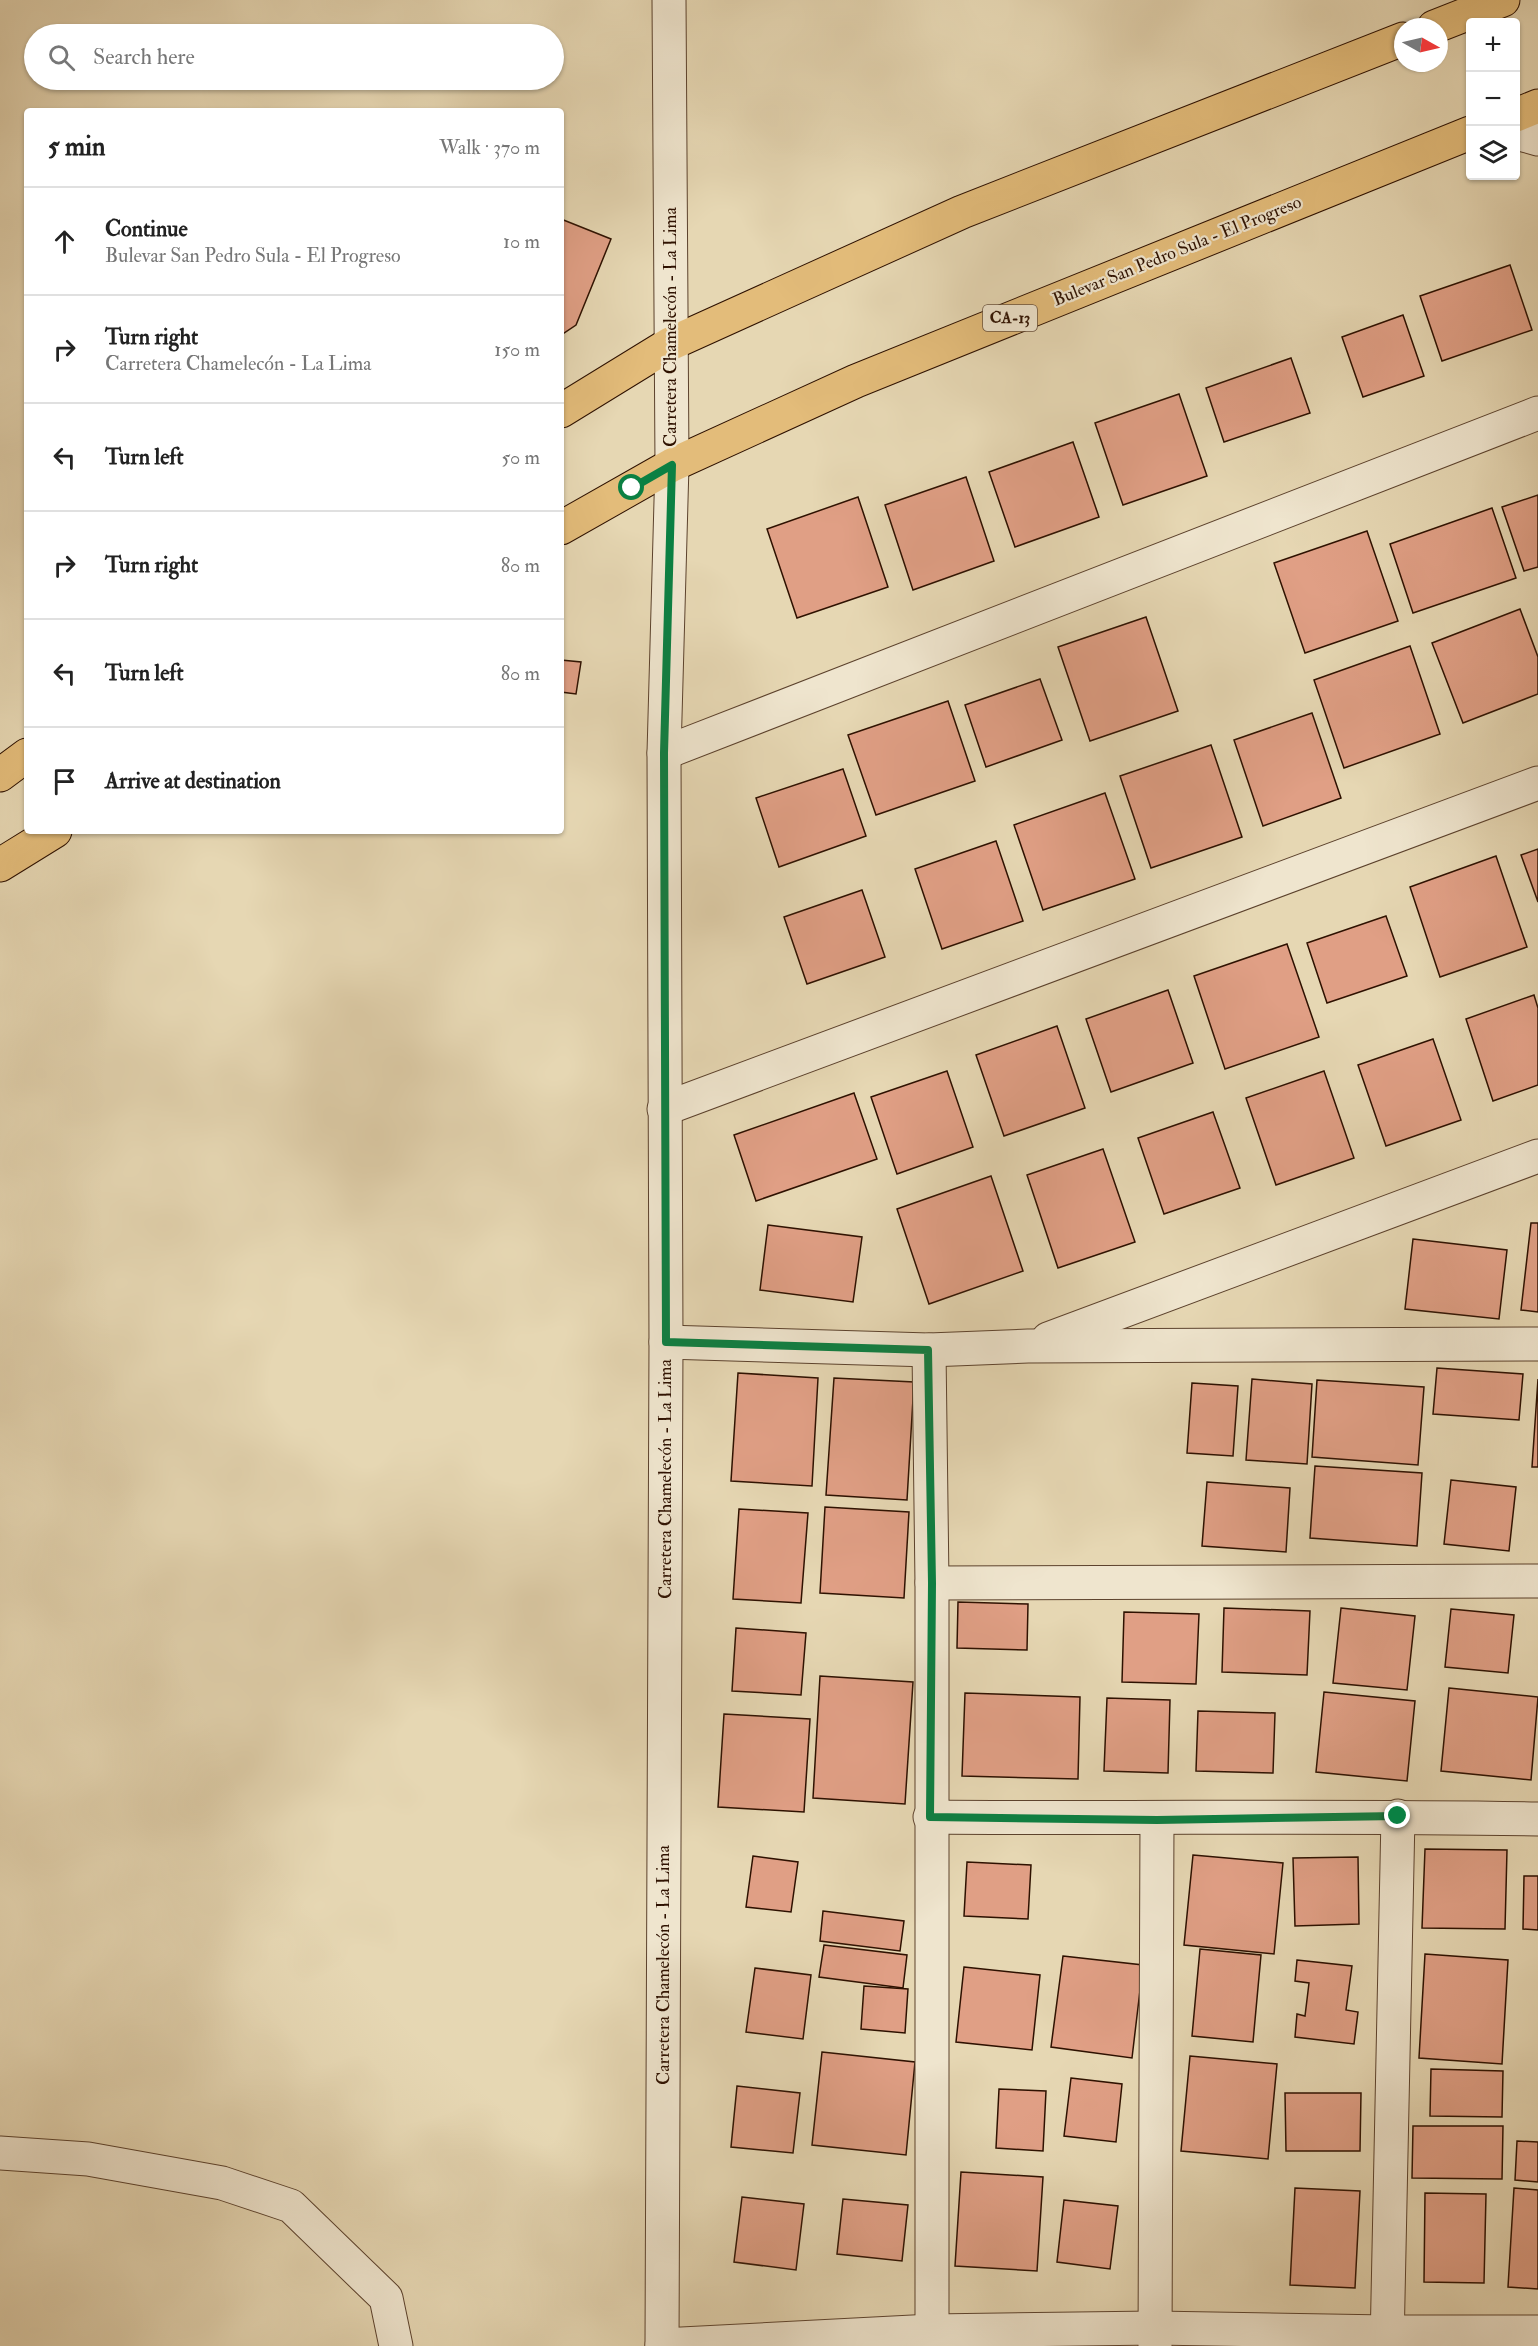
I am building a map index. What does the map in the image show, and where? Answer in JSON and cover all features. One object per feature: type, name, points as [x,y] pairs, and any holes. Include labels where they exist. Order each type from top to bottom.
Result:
[{"type":"main road","points":[[1448,22],[1503,0]]},
{"type":"main road","points":[[564,409],[670,344],[962,212],[1394,43]]},
{"type":"main road","points":[[1520,113],[1538,106]]},
{"type":"main road","name":"Bulevar San Pedro Sula - El Progreso","points":[[564,526],[672,465],[856,381],[1466,135]]},
{"type":"main road","points":[[0,775],[24,757]]},
{"type":"main road","points":[[0,865],[50,834]]},
{"type":"street","name":"Carretera Chamelecón - La Lima","points":[[662,2346],[666,1342],[664,753],[672,465],[669,0]]},
{"type":"street","points":[[1520,134],[1538,140]]},
{"type":"street","points":[[664,753],[1538,413]]},
{"type":"street","points":[[664,1109],[1538,783]]},
{"type":"street","points":[[1028,1346],[1538,1156]]},
{"type":"street","points":[[666,1342],[928,1350],[1028,1346],[1538,1344]]},
{"type":"street","points":[[928,1350],[932,1583],[930,1817],[932,2338]]},
{"type":"street","points":[[932,1583],[1538,1581]]},
{"type":"street","points":[[930,1817],[1157,1820],[1398,1816],[1538,1819]]},
{"type":"street","points":[[1387,2339],[1398,1816]]},
{"type":"street","points":[[1155,2337],[1157,1820]]},
{"type":"street","points":[[0,2153],[88,2159],[211,2181],[291,2206],[386,2298],[396,2346]]},
{"type":"street","points":[[662,2346],[932,2338],[1387,2339],[1538,2332]]},
{"type":"building","points":[[564,220],[611,239],[576,325],[564,333]]},
{"type":"building","points":[[1510,265],[1532,330],[1442,361],[1420,296]]},
{"type":"building","points":[[1403,315],[1424,376],[1363,397],[1342,337]]},
{"type":"building","points":[[1291,358],[1310,413],[1224,442],[1206,388]]},
{"type":"building","points":[[1179,394],[1207,476],[1123,505],[1095,423]]},
{"type":"building","points":[[1073,442],[1099,517],[1015,547],[989,472]]},
{"type":"building","points":[[966,477],[994,561],[913,590],[885,505]]},
{"type":"building","points":[[1538,495],[1538,567],[1524,571],[1502,507]]},
{"type":"building","points":[[858,497],[888,587],[797,618],[767,529]]},
{"type":"building","points":[[1492,508],[1516,578],[1413,613],[1390,544]]},
{"type":"building","points":[[1367,531],[1398,621],[1305,653],[1274,563]]},
{"type":"building","points":[[1520,609],[1538,657],[1538,694],[1463,723],[1432,643]]},
{"type":"building","points":[[1146,617],[1178,711],[1090,741],[1058,647]]},
{"type":"building","points":[[1410,646],[1440,734],[1344,768],[1314,680]]},
{"type":"building","points":[[564,660],[581,662],[576,694],[564,692]]},
{"type":"building","points":[[1040,679],[1062,740],[986,767],[965,705]]},
{"type":"building","points":[[948,701],[975,781],[876,815],[848,735]]},
{"type":"building","points":[[1312,713],[1341,798],[1263,826],[1234,740]]},
{"type":"building","points":[[1211,745],[1242,837],[1151,868],[1120,776]]},
{"type":"building","points":[[843,769],[866,836],[779,867],[756,798]]},
{"type":"building","points":[[1105,793],[1135,879],[1043,910],[1014,825]]},
{"type":"building","points":[[996,841],[1023,921],[942,949],[915,869]]},
{"type":"building","points":[[1538,849],[1538,902],[1521,855]]},
{"type":"building","points":[[1496,856],[1527,947],[1440,977],[1410,887]]},
{"type":"building","points":[[862,890],[885,957],[807,984],[784,917]]},
{"type":"building","points":[[1386,916],[1407,976],[1327,1003],[1307,943]]},
{"type":"building","points":[[1287,944],[1319,1037],[1225,1069],[1194,976]]},
{"type":"building","points":[[1168,990],[1193,1063],[1111,1092],[1086,1019]]},
{"type":"building","points":[[1534,995],[1538,1008],[1538,1085],[1493,1101],[1466,1019]]},
{"type":"building","points":[[1057,1026],[1085,1108],[1004,1136],[976,1055]]},
{"type":"building","points":[[1433,1039],[1461,1120],[1386,1146],[1358,1065]]},
{"type":"building","points":[[947,1071],[973,1147],[897,1174],[871,1097]]},
{"type":"building","points":[[1324,1071],[1354,1158],[1276,1185],[1246,1098]]},
{"type":"building","points":[[854,1093],[877,1159],[756,1201],[734,1135]]},
{"type":"building","points":[[1213,1112],[1240,1188],[1164,1214],[1138,1138]]},
{"type":"building","points":[[1103,1149],[1135,1242],[1058,1268],[1027,1175]]},
{"type":"building","points":[[991,1176],[1023,1271],[929,1304],[897,1209]]},
{"type":"building","points":[[1531,1223],[1538,1223],[1538,1312],[1521,1310]]},
{"type":"building","points":[[768,1225],[862,1237],[853,1302],[760,1290]]},
{"type":"building","points":[[1413,1239],[1507,1250],[1499,1319],[1405,1309]]},
{"type":"building","points":[[1437,1368],[1523,1374],[1519,1420],[1433,1414]]},
{"type":"building","points":[[738,1373],[818,1378],[812,1486],[731,1481]]},
{"type":"building","points":[[834,1378],[914,1382],[907,1500],[826,1495]]},
{"type":"building","points":[[1252,1379],[1312,1384],[1307,1464],[1246,1460]]},
{"type":"building","points":[[1538,1379],[1538,1467],[1532,1467]]},
{"type":"building","points":[[1317,1380],[1424,1387],[1418,1465],[1312,1457]]},
{"type":"building","points":[[1192,1383],[1238,1386],[1233,1456],[1187,1453]]},
{"type":"building","points":[[1315,1466],[1422,1473],[1417,1546],[1310,1538]]},
{"type":"building","points":[[1451,1480],[1516,1487],[1509,1551],[1444,1544]]},
{"type":"building","points":[[1207,1482],[1290,1488],[1286,1552],[1202,1546]]},
{"type":"building","points":[[825,1507],[909,1512],[904,1598],[820,1593]]},
{"type":"building","points":[[739,1509],[808,1513],[801,1603],[733,1599]]},
{"type":"building","points":[[958,1602],[1028,1604],[1027,1650],[957,1648]]},
{"type":"building","points":[[1224,1608],[1310,1611],[1307,1675],[1222,1672]]},
{"type":"building","points":[[1341,1608],[1415,1616],[1407,1690],[1333,1683]]},
{"type":"building","points":[[1451,1609],[1514,1615],[1508,1673],[1445,1667]]},
{"type":"building","points":[[1124,1612],[1199,1614],[1196,1684],[1122,1682]]},
{"type":"building","points":[[736,1628],[806,1633],[801,1695],[732,1691]]},
{"type":"building","points":[[820,1676],[913,1682],[905,1804],[813,1798]]},
{"type":"building","points":[[1449,1688],[1538,1697],[1531,1780],[1441,1771]]},
{"type":"building","points":[[1324,1692],[1415,1701],[1407,1781],[1316,1772]]},
{"type":"building","points":[[965,1693],[1080,1697],[1078,1779],[962,1776]]},
{"type":"building","points":[[1107,1698],[1170,1700],[1168,1773],[1104,1771]]},
{"type":"building","points":[[1198,1711],[1275,1713],[1273,1773],[1196,1771]]},
{"type":"building","points":[[724,1714],[810,1719],[804,1812],[718,1807]]},
{"type":"building","points":[[1425,1849],[1507,1850],[1505,1929],[1422,1928]]},
{"type":"building","points":[[1193,1855],[1283,1863],[1274,1954],[1184,1945]]},
{"type":"building","points":[[753,1856],[798,1862],[791,1912],[746,1907]]},
{"type":"building","points":[[1358,1857],[1359,1924],[1295,1926],[1293,1858]]},
{"type":"building","points":[[967,1862],[1031,1865],[1028,1919],[964,1916]]},
{"type":"building","points":[[1524,1876],[1538,1876],[1538,1930],[1523,1929]]},
{"type":"building","points":[[823,1911],[904,1921],[900,1951],[820,1941]]},
{"type":"building","points":[[824,1945],[907,1955],[903,1988],[819,1977]]},
{"type":"building","points":[[1200,1949],[1261,1955],[1253,2042],[1192,2036]]},
{"type":"building","points":[[1425,1954],[1508,1960],[1502,2064],[1419,2058]]},
{"type":"building","points":[[1063,1956],[1143,1965],[1132,2058],[1051,2047]]},
{"type":"building","points":[[1297,1960],[1352,1966],[1346,2010],[1358,2012],[1354,2044],[1295,2037],[1297,2014],[1305,2016],[1309,1983],[1295,1981]]},
{"type":"building","points":[[964,1967],[1040,1975],[1032,2050],[956,2042]]},
{"type":"building","points":[[755,1968],[811,1975],[803,2039],[746,2032]]},
{"type":"building","points":[[864,1986],[908,1989],[905,2033],[861,2029]]},
{"type":"building","points":[[822,2052],[915,2062],[906,2155],[812,2145]]},
{"type":"building","points":[[1190,2056],[1277,2064],[1268,2159],[1181,2151]]},
{"type":"building","points":[[1431,2069],[1503,2071],[1502,2117],[1430,2116]]},
{"type":"building","points":[[1071,2078],[1122,2084],[1116,2142],[1064,2136]]},
{"type":"building","points":[[737,2086],[800,2093],[793,2153],[731,2147]]},
{"type":"building","points":[[999,2089],[1046,2091],[1043,2151],[996,2148]]},
{"type":"building","points":[[1285,2093],[1361,2093],[1360,2151],[1286,2151]]},
{"type":"building","points":[[1413,2126],[1503,2126],[1502,2179],[1412,2178]]},
{"type":"building","points":[[1517,2141],[1538,2142],[1538,2182],[1515,2180]]},
{"type":"building","points":[[961,2172],[1043,2177],[1037,2271],[955,2266]]},
{"type":"building","points":[[1295,2188],[1360,2191],[1355,2288],[1290,2285]]},
{"type":"building","points":[[1514,2188],[1538,2190],[1538,2289],[1508,2287]]},
{"type":"building","points":[[1425,2193],[1486,2194],[1484,2283],[1424,2282]]},
{"type":"building","points":[[742,2197],[804,2204],[796,2270],[734,2262]]},
{"type":"building","points":[[843,2199],[908,2205],[902,2261],[837,2254]]},
{"type":"building","points":[[1064,2200],[1118,2206],[1110,2269],[1057,2262]]},
{"type":"route","points":[[632,488],[672,465],[664,753],[666,1342],[928,1350],[932,1583],[930,1817],[1157,1820],[1398,1816]]}]
